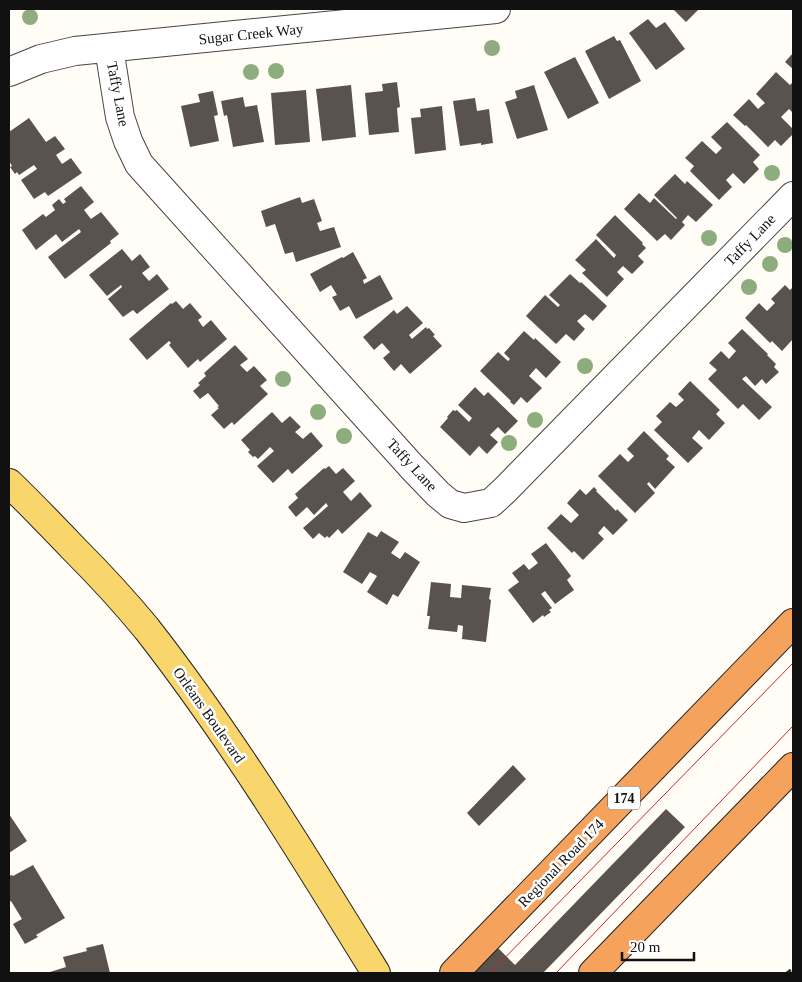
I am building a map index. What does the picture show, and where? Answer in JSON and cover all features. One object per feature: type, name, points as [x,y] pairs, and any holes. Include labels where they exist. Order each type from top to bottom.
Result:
[{"type":"highway","name":"Regional Road 174","points":[[454,973],[793,623]]},
{"type":"highway","points":[[593,973],[793,767]]},
{"type":"main road","name":"Orléans Boulevard","points":[[9,483],[105,580],[146,628],[202,702],[280,819],[376,973]]},
{"type":"street","name":"Sugar Creek Way","points":[[9,72],[40,59],[75,51],[361,16],[496,9]]},
{"type":"street","name":"Taffy Lane","points":[[108,48],[120,117],[128,141],[139,164],[412,467],[450,504],[464,508],[491,503],[506,490],[793,196]]},
{"type":"path","points":[[788,973],[793,968]]},
{"type":"building","points":[[673,9],[699,9],[686,22]]},
{"type":"building","points":[[648,19],[656,28],[665,22],[685,49],[656,70],[629,33]]},
{"type":"building","points":[[614,36],[617,41],[620,40],[641,81],[609,99],[585,51]]},
{"type":"building","points":[[793,53],[793,69],[785,62]]},
{"type":"building","points":[[575,57],[599,103],[568,119],[544,72]]},
{"type":"building","points":[[776,72],[790,85],[793,84],[793,113],[789,109],[781,117],[793,129],[793,134],[781,146],[775,140],[768,147],[733,115],[749,99],[758,109],[765,103],[756,94]]},
{"type":"building","points":[[397,82],[400,107],[397,108],[399,132],[369,135],[365,93],[383,91],[382,84]]},
{"type":"building","points":[[351,85],[356,137],[322,141],[316,89]]},
{"type":"building","points":[[534,85],[548,130],[517,139],[505,102],[517,98],[515,91]]},
{"type":"building","points":[[306,90],[310,142],[275,145],[271,93]]},
{"type":"building","points":[[213,91],[218,115],[214,116],[219,141],[190,147],[181,106],[200,102],[198,94]]},
{"type":"building","points":[[243,97],[245,107],[257,105],[264,142],[233,147],[227,115],[224,116],[221,101]]},
{"type":"building","points":[[475,98],[477,111],[489,109],[493,143],[460,146],[453,101]]},
{"type":"building","points":[[442,106],[446,150],[415,154],[411,118],[421,117],[420,109]]},
{"type":"building","points":[[29,118],[46,142],[55,136],[65,149],[56,155],[62,164],[71,158],[82,173],[48,196],[45,192],[34,199],[21,180],[37,169],[34,165],[19,175],[17,172],[15,174],[10,167],[12,166],[9,161],[9,132]]},
{"type":"building","points":[[727,122],[760,155],[753,162],[759,169],[744,184],[733,173],[726,180],[732,187],[719,200],[690,171],[694,166],[685,158],[702,141],[716,154],[722,148],[711,137]]},
{"type":"building","points":[[675,174],[685,184],[687,181],[713,205],[696,222],[688,215],[682,222],[685,225],[671,240],[665,234],[657,241],[624,209],[639,193],[650,203],[654,198],[676,219],[654,195]]},
{"type":"building","points":[[81,186],[94,202],[84,210],[91,219],[101,212],[119,234],[110,241],[111,243],[65,279],[48,257],[81,232],[79,229],[62,242],[56,234],[36,250],[22,230],[43,214],[46,217],[55,210],[52,205],[59,199],[63,204],[66,202],[64,199]]},
{"type":"building","points":[[300,197],[302,203],[314,199],[322,221],[317,223],[320,231],[334,227],[341,247],[296,262],[293,252],[285,254],[275,224],[266,227],[261,211]]},
{"type":"building","points":[[615,215],[646,248],[638,256],[644,262],[632,274],[623,266],[617,272],[624,279],[607,297],[582,273],[586,270],[575,260],[596,239],[614,258],[616,255],[596,235]]},
{"type":"building","points":[[122,249],[132,261],[140,254],[150,267],[142,273],[149,281],[157,274],[169,289],[137,314],[133,310],[123,317],[108,299],[122,287],[121,285],[107,296],[89,275]]},
{"type":"building","points":[[353,252],[367,278],[363,280],[364,284],[380,275],[393,299],[356,319],[349,306],[340,311],[332,297],[337,295],[331,285],[320,292],[310,274]]},
{"type":"building","points":[[570,274],[607,306],[593,321],[585,314],[577,321],[585,329],[574,341],[566,334],[556,344],[526,316],[545,295],[558,307],[560,305],[549,295]]},
{"type":"building","points":[[785,285],[790,290],[793,287],[793,339],[782,351],[772,341],[770,343],[745,318],[759,303],[767,311],[775,303],[771,299]]},
{"type":"building","points":[[176,301],[183,309],[190,303],[202,317],[198,320],[203,327],[211,320],[227,339],[200,362],[198,359],[188,368],[169,345],[171,343],[169,341],[147,360],[129,339],[171,303]]},
{"type":"building","points":[[407,306],[423,323],[409,335],[412,339],[426,327],[435,335],[433,336],[442,346],[410,374],[401,364],[394,371],[383,358],[390,352],[382,343],[374,350],[363,337],[394,310],[397,314]]},
{"type":"building","points":[[742,329],[768,354],[776,364],[774,367],[779,372],[766,384],[762,379],[755,386],[746,376],[742,379],[772,407],[759,420],[743,404],[738,409],[708,379],[717,370],[709,363],[721,351],[729,359],[736,351],[728,343]]},
{"type":"building","points":[[524,331],[534,340],[535,338],[561,362],[546,378],[536,368],[529,376],[542,388],[527,403],[521,397],[514,405],[480,371],[498,352],[508,361],[510,359],[504,353]]},
{"type":"building","points":[[235,345],[248,359],[240,365],[247,372],[254,366],[267,380],[260,386],[268,394],[234,425],[232,422],[224,429],[211,415],[219,406],[208,393],[200,399],[193,391],[206,376],[204,373]]},
{"type":"building","points":[[690,381],[720,410],[716,414],[725,423],[709,440],[699,430],[692,438],[703,448],[688,463],[654,430],[662,422],[656,416],[670,402],[676,407],[684,400],[678,394]]},
{"type":"building","points":[[475,387],[484,396],[488,392],[518,421],[505,434],[498,427],[490,435],[498,442],[487,454],[479,446],[470,456],[440,427],[453,410],[457,410],[469,422],[472,418],[458,405]]},
{"type":"building","points":[[272,412],[282,423],[290,416],[301,427],[295,432],[303,439],[311,432],[323,446],[292,474],[288,469],[273,483],[257,466],[274,451],[270,447],[258,459],[248,452],[250,450],[241,440]]},
{"type":"building","points":[[644,431],[669,456],[666,459],[675,467],[655,489],[649,482],[647,484],[655,493],[635,513],[598,476],[620,454],[628,462],[634,456],[627,449]]},
{"type":"building","points":[[329,466],[336,474],[343,468],[355,481],[343,492],[351,501],[360,492],[372,506],[342,534],[338,529],[329,538],[327,536],[325,538],[319,533],[313,539],[303,528],[328,506],[326,503],[314,515],[307,507],[296,517],[288,507],[298,498],[295,494],[324,468]]},
{"type":"building","points":[[594,487],[616,511],[617,509],[628,520],[613,535],[604,526],[598,533],[604,539],[583,560],[574,551],[572,553],[547,528],[561,514],[571,523],[579,515],[567,503],[580,489],[586,495]]},
{"type":"building","points":[[381,531],[399,542],[391,553],[400,559],[405,552],[420,562],[398,597],[393,594],[387,605],[367,592],[377,576],[370,572],[362,584],[343,572],[368,532],[377,537]]},
{"type":"building","points":[[546,543],[571,576],[567,580],[574,590],[555,604],[545,591],[541,594],[552,608],[549,610],[551,612],[544,617],[543,615],[533,623],[508,590],[519,582],[512,573],[524,564],[529,570],[538,563],[531,554]]},
{"type":"building","points":[[431,582],[451,584],[450,597],[461,598],[462,585],[491,588],[486,642],[462,639],[463,626],[458,625],[457,632],[428,629],[430,616],[427,616]]},
{"type":"building","points":[[513,765],[526,779],[479,826],[467,813]]},
{"type":"building","points":[[666,809],[685,827],[543,973],[464,973],[493,943],[515,965]]},
{"type":"building","points":[[9,814],[27,841],[9,853]]},
{"type":"building","points":[[33,865],[65,918],[36,935],[38,937],[25,944],[13,924],[22,919],[11,901],[9,902],[9,876],[13,876]]},
{"type":"building","points":[[103,944],[110,973],[47,973],[66,967],[63,957],[87,951],[86,948]]},
{"type":"tram line","points":[[490,973],[793,663]]},
{"type":"tram line","points":[[556,973],[793,726]]}]
